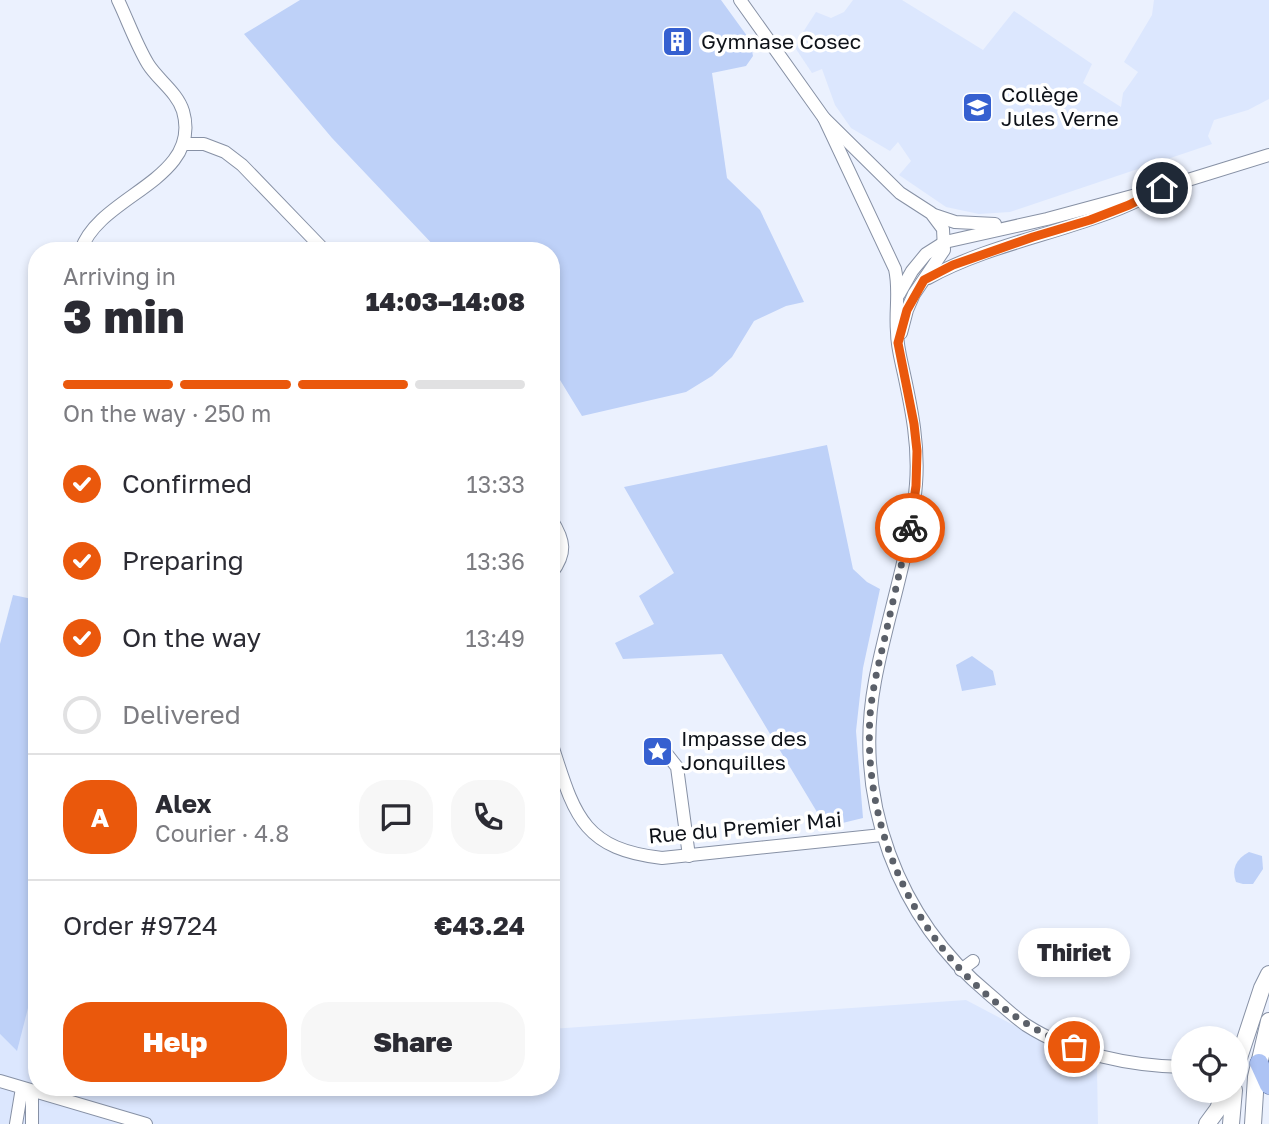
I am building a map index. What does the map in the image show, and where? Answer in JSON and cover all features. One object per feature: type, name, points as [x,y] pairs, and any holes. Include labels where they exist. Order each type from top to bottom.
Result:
[{"type":"main road","points":[[1248,1031],[1269,974]]},
{"type":"main road","points":[[1253,1124],[1269,1021]]},
{"type":"main road","points":[[1208,1124],[1220,1103]]},
{"type":"main road","points":[[1231,1124],[1233,1103]]},
{"type":"street","points":[[86,242],[98,223],[176,159],[184,144],[186,129],[180,105],[148,64],[118,0]]},
{"type":"street","points":[[740,0],[824,118],[900,193],[931,213],[955,222],[1017,225]]},
{"type":"street","points":[[824,118],[895,269],[899,295],[896,317],[898,343],[917,451],[916,486],[910,528],[870,714],[873,785],[882,835],[892,863],[922,922],[961,970],[1027,1025],[1058,1041],[1119,1062],[1171,1067]]},
{"type":"street","points":[[184,144],[204,144],[225,152],[242,165],[316,242]]},
{"type":"street","points":[[899,295],[912,271],[926,254],[945,242],[1047,219],[1269,155]]},
{"type":"street","points":[[924,280],[953,265],[1129,205],[1162,188]]},
{"type":"street","points":[[898,343],[907,310],[940,257],[945,242],[943,229],[931,213]]},
{"type":"street","points":[[895,269],[912,271],[924,280]]},
{"type":"street","points":[[560,534],[563,545],[560,560]]},
{"type":"street","points":[[662,748],[677,767],[689,856]]},
{"type":"street","name":"Rue du Premier Mai","points":[[560,770],[571,804],[583,822],[614,848],[636,855],[662,858],[689,856],[882,835]]},
{"type":"street","points":[[961,970],[973,961]]},
{"type":"street","points":[[0,1081],[27,1090]]},
{"type":"street","points":[[16,1124],[27,1090]]},
{"type":"street","points":[[27,1090],[32,1124]]},
{"type":"street","points":[[48,1096],[146,1124]]},
{"type":"shaded area","points":[[300,0],[721,0],[750,40],[753,56],[746,66],[712,73],[727,178],[760,210],[804,302],[786,306],[754,321],[732,357],[712,376],[686,392],[582,416],[560,380],[560,242],[430,242],[332,138],[244,34]]},
{"type":"shaded area","name":"Collège Jules Verne","points":[[853,0],[902,0],[983,50],[1014,11],[1092,64],[1083,83],[1121,107],[1123,93],[1138,72],[1124,62],[1152,15],[1154,0],[1269,0],[1269,99],[1248,110],[1214,120],[1208,136],[1212,144],[1010,212],[979,214],[946,207],[899,175],[911,161],[898,142],[890,151],[851,128],[835,105],[822,69],[812,73],[794,46],[816,12],[831,18],[844,12]]},
{"type":"shaded area","points":[[827,445],[853,569],[867,582],[880,589],[863,668],[856,731],[863,818],[826,827],[722,654],[623,659],[615,643],[654,624],[639,596],[674,573],[624,487]]},
{"type":"shaded area","points":[[13,595],[28,598],[28,1008],[17,1051],[0,1034],[0,644]]},
{"type":"shaded area","points":[[972,656],[993,671],[996,685],[962,691],[956,665]]},
{"type":"shaded area","points":[[1249,852],[1262,856],[1263,869],[1253,884],[1236,882],[1236,865]]},
{"type":"shaded area","points":[[966,1000],[1097,1069],[1098,1124],[0,1124],[0,1034],[16,1050],[28,1006],[28,1096],[560,1096],[560,1028]]},
{"type":"way so far","points":[[910,528],[870,714],[873,785],[882,835],[892,863],[922,922],[966,975],[1027,1025],[1074,1047]]},
{"type":"place","name":"Gymnase Cosec","points":[[678,42]]},
{"type":"place","name":"Collège Jules Verne","points":[[978,107]]},
{"type":"place","name":"Impasse des Jonquilles","points":[[658,751]]},
{"type":"place","name":"Thiriet","points":[[1074,1047]]},
{"type":"route","points":[[910,528],[916,486],[917,451],[898,343],[907,310],[924,280],[953,265],[1129,205],[1162,188]]}]
